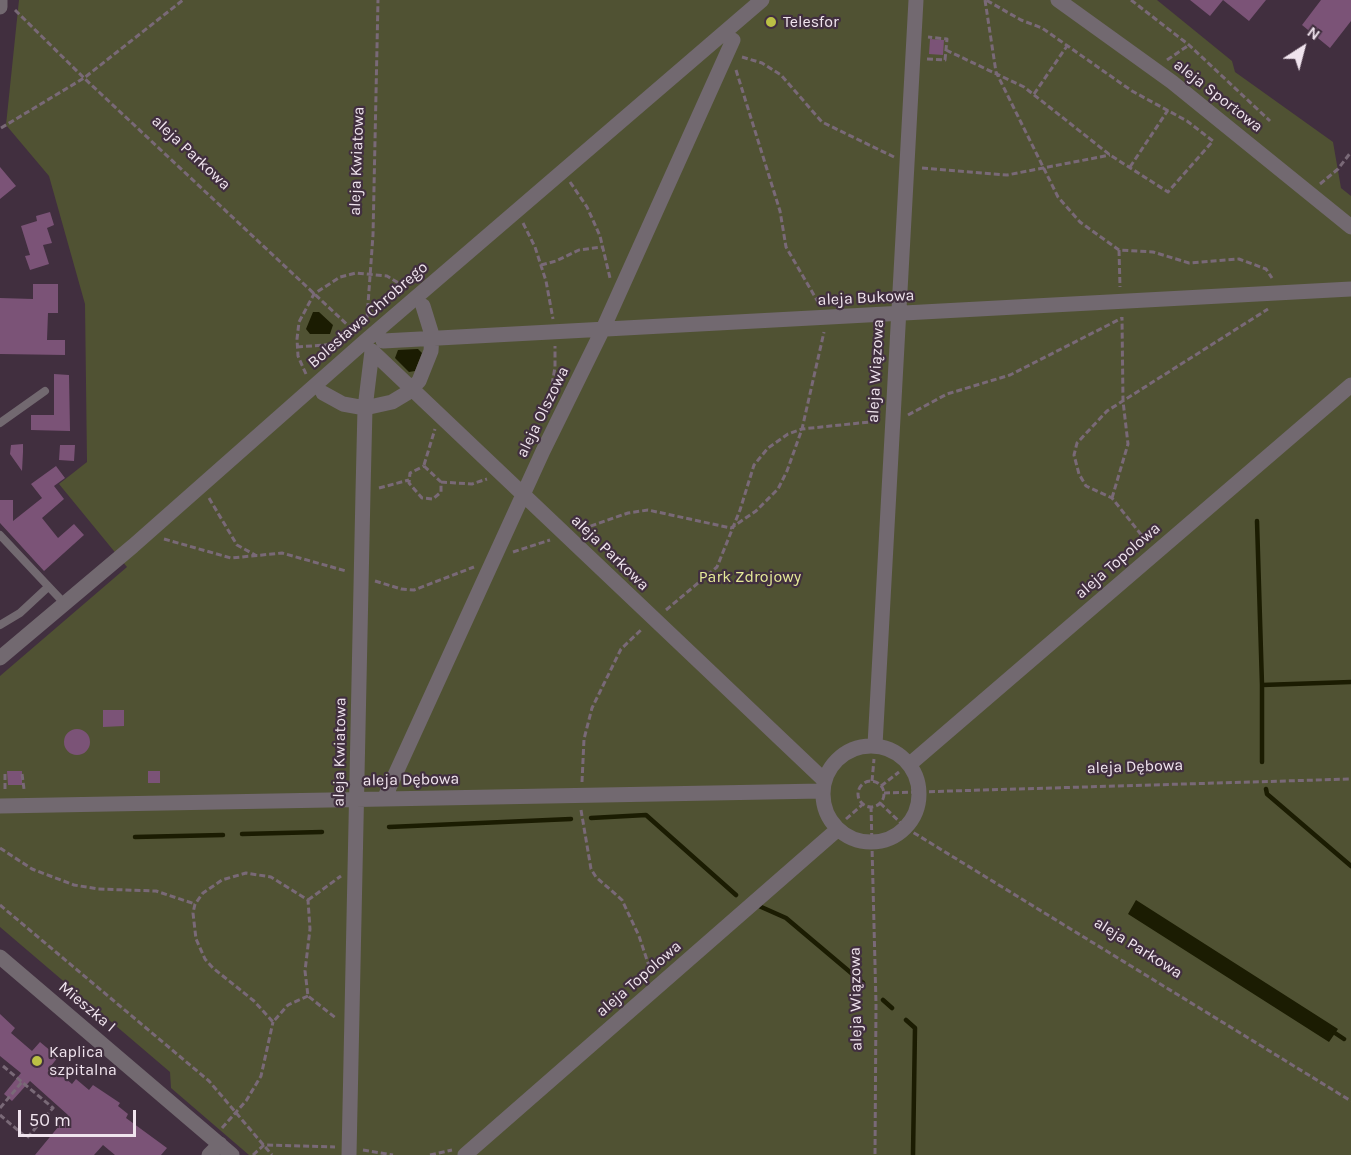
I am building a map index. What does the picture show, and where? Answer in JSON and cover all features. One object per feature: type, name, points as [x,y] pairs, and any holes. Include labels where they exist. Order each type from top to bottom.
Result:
[{"type":"street","name":"Bolesława Chrobrego","points":[[0,658],[65,604],[363,342],[762,0]]},
{"type":"street","name":"aleja Wiązowa","points":[[875,745],[916,0]]},
{"type":"street","name":"aleja Sportowa","points":[[1058,0],[1153,69],[1351,227]]},
{"type":"street","name":"aleja Olszowa","points":[[384,799],[615,303],[733,40]]},
{"type":"street","name":"aleja Bukowa","points":[[377,346],[432,339],[1351,289]]},
{"type":"street","points":[[323,393],[342,404],[365,408],[393,402],[412,388],[427,366],[432,339],[429,320],[423,306]]},
{"type":"street","name":"aleja Parkowa","points":[[377,346],[412,388],[654,619],[823,786]]},
{"type":"street","name":"aleja Kwiatowa","points":[[349,1151],[365,408],[377,346]]},
{"type":"street","name":"aleja Topolowa","points":[[909,764],[1351,385]]},
{"type":"street","points":[[875,745],[900,755],[909,764],[920,792],[916,811],[906,828],[890,838],[871,842],[848,836],[838,829],[824,805],[823,786],[838,758],[862,746],[875,745]]},
{"type":"street","name":"aleja Dębowa","points":[[0,806],[581,795],[823,786]]},
{"type":"street","name":"aleja Topolowa","points":[[465,1155],[838,829]]},
{"type":"street","name":"Mieszka I","points":[[0,957],[214,1146],[232,1155]]},
{"type":"lane","points":[[0,423],[45,391]]},
{"type":"lane","points":[[0,535],[65,604]]},
{"type":"lane","points":[[0,625],[20,613],[48,587]]},
{"type":"path","points":[[1,128],[84,78],[183,0]]},
{"type":"path","name":"aleja Kwiatowa","points":[[367,323],[373,235],[378,0]]},
{"type":"path","points":[[946,50],[996,72],[1033,94],[1130,167],[1168,192],[1213,141],[1187,121],[1132,91],[1042,28],[1021,20],[985,0]]},
{"type":"path","points":[[985,0],[996,72],[1058,197],[1080,222],[1119,250],[1153,252],[1189,263],[1239,259],[1252,262],[1266,269],[1279,292],[1273,306],[1107,411],[1085,431],[1077,443],[1074,455],[1079,474],[1086,486],[1112,498],[1156,552]]},
{"type":"path","points":[[1131,0],[1189,45],[1270,121]]},
{"type":"path","name":"aleja Parkowa","points":[[0,4],[11,6],[84,78],[356,333]]},
{"type":"path","points":[[913,58],[945,60],[947,39],[914,36]]},
{"type":"path","points":[[1153,69],[1189,45]]},
{"type":"path","points":[[1033,94],[1067,46]]},
{"type":"path","points":[[157,536],[180,545],[231,558],[290,554],[400,589],[414,590],[495,558],[638,511],[658,511],[731,528],[756,511],[778,489],[802,429],[824,333],[824,319],[815,294],[786,247],[780,211],[735,65]]},
{"type":"path","points":[[1130,167],[1168,110]]},
{"type":"path","points":[[1309,193],[1338,170],[1351,152]]},
{"type":"path","points":[[569,181],[587,207],[603,247],[615,303]]},
{"type":"path","points":[[541,265],[579,250],[603,247]]},
{"type":"path","points":[[1112,498],[1128,444],[1123,401],[1119,250]]},
{"type":"path","points":[[307,375],[297,347],[299,322],[314,294],[340,277],[370,273],[387,276],[407,288]]},
{"type":"path","points":[[656,988],[628,911],[616,893],[596,878],[591,869],[584,836],[581,795],[584,739],[592,708],[621,649],[654,619],[712,574],[740,510],[754,465],[777,440],[802,429],[892,419],[908,415],[947,394],[1010,375],[1122,318]]},
{"type":"path","points":[[297,347],[342,344]]},
{"type":"path","points":[[424,466],[431,436],[442,417]]},
{"type":"path","points":[[441,482],[438,496],[427,500],[411,488],[409,480],[414,469],[424,466],[429,468],[441,482],[472,484],[503,475]]},
{"type":"path","points":[[363,492],[409,480]]},
{"type":"path","points":[[206,494],[237,545],[259,556]]},
{"type":"path","points":[[872,781],[875,745]]},
{"type":"path","points":[[881,786],[909,764]]},
{"type":"path","points":[[5,789],[5,774],[7,774]]},
{"type":"path","points":[[22,774],[24,789]]},
{"type":"path","name":"aleja Dębowa","points":[[884,793],[1351,778]]},
{"type":"path","points":[[872,781],[881,786],[884,793],[880,803],[871,806],[862,804],[858,797],[859,789],[864,783],[872,781]]},
{"type":"path","name":"aleja Parkowa","points":[[880,803],[906,828],[1351,1101]]},
{"type":"path","points":[[838,829],[862,804]]},
{"type":"path","name":"aleja Wiązowa","points":[[871,806],[876,1004],[875,1155]]},
{"type":"path","points":[[0,848],[32,869],[74,885],[98,889],[156,891],[195,904]]},
{"type":"path","points":[[308,900],[356,867]]},
{"type":"path","points":[[273,1022],[255,1001],[205,959],[196,939],[193,913],[195,904],[203,893],[222,880],[246,873],[271,878],[308,900]]},
{"type":"path","points":[[308,900],[310,929],[305,971],[308,996],[352,1031]]},
{"type":"path","points":[[0,905],[208,1081],[272,1155]]},
{"type":"path","points":[[214,1146],[261,1076],[273,1022],[288,1005],[308,996]]},
{"type":"path","points":[[0,1115],[27,1138],[53,1108],[3,1066]]},
{"type":"path","points":[[0,1108],[22,1082]]},
{"type":"path","points":[[253,1155],[264,1145],[393,1155]]},
{"type":"green space","name":"Park Zdrojowy","points":[[19,0],[1157,0],[1232,61],[1235,72],[1333,142],[1341,188],[1351,196],[1351,1155],[249,1155],[171,1088],[170,1072],[0,927],[0,676],[127,567],[59,484],[87,462],[85,304],[49,176],[6,125]]},
{"type":"shaded area","points":[[313,312],[319,312],[333,325],[330,334],[310,334],[306,329]]},
{"type":"shaded area","points":[[418,349],[422,353],[415,371],[409,372],[395,358],[398,350]]},
{"type":"shaded area","points":[[1136,900],[1338,1029],[1329,1042],[1128,914]]},
{"type":"building","points":[[1190,0],[1223,0],[1210,16]]},
{"type":"building","points":[[1223,0],[1266,0],[1249,21]]},
{"type":"building","points":[[1321,0],[1351,0],[1351,21],[1330,48],[1302,25]]},
{"type":"building","points":[[930,39],[944,40],[943,55],[929,54]]},
{"type":"building","points":[[0,167],[16,186],[0,199]]},
{"type":"building","points":[[50,212],[54,225],[47,228],[52,243],[43,245],[49,264],[30,270],[25,256],[30,255],[21,226],[37,221],[36,216]]},
{"type":"building","points":[[33,284],[58,284],[58,313],[48,313],[47,340],[65,340],[65,355],[0,354],[0,298],[33,299]]},
{"type":"building","points":[[54,374],[69,375],[70,431],[31,430],[31,415],[54,415]]},
{"type":"building","points":[[23,444],[22,471],[10,454],[11,445]]},
{"type":"building","points":[[60,445],[75,445],[74,461],[59,460]]},
{"type":"building","points":[[56,466],[65,478],[54,486],[64,499],[42,518],[58,538],[74,524],[84,535],[44,571],[0,523],[0,500],[13,500],[13,521],[42,498],[31,484]]},
{"type":"building","points":[[103,710],[124,710],[124,726],[103,727]]},
{"type":"building","points":[[77,729],[86,733],[90,742],[86,751],[77,755],[68,751],[64,742],[68,733]]},
{"type":"building","points":[[7,771],[22,771],[22,785],[8,785]]},
{"type":"building","points":[[148,771],[160,771],[160,783],[148,783]]},
{"type":"building","points":[[0,1014],[15,1028],[11,1033],[32,1051],[40,1042],[58,1057],[51,1066],[72,1084],[76,1079],[89,1090],[93,1085],[120,1103],[118,1106],[128,1114],[126,1118],[167,1148],[161,1155],[115,1155],[103,1145],[94,1155],[35,1155],[68,1115],[30,1081],[12,1101],[4,1094],[21,1073],[0,1056]]},
{"type":"waterway","points":[[1257,521],[1262,685]]},
{"type":"waterway","points":[[1262,762],[1262,685],[1351,682]]},
{"type":"waterway","points":[[1266,789],[1267,794],[1351,866]]},
{"type":"waterway","points":[[591,818],[646,815],[736,895]]},
{"type":"waterway","points":[[389,827],[571,819]]},
{"type":"waterway","points":[[242,834],[322,832]]},
{"type":"waterway","points":[[135,837],[223,835]]},
{"type":"waterway","points":[[759,906],[786,918],[863,983]]},
{"type":"waterway","points":[[883,1000],[892,1008]]},
{"type":"waterway","points":[[906,1020],[915,1028],[913,1155]]},
{"type":"waterway","points":[[1335,1033],[1344,1039]]},
{"type":"place","name":"Telesfor","points":[[771,22]]},
{"type":"place","name":"Kaplica szpitalna","points":[[37,1061]]}]
